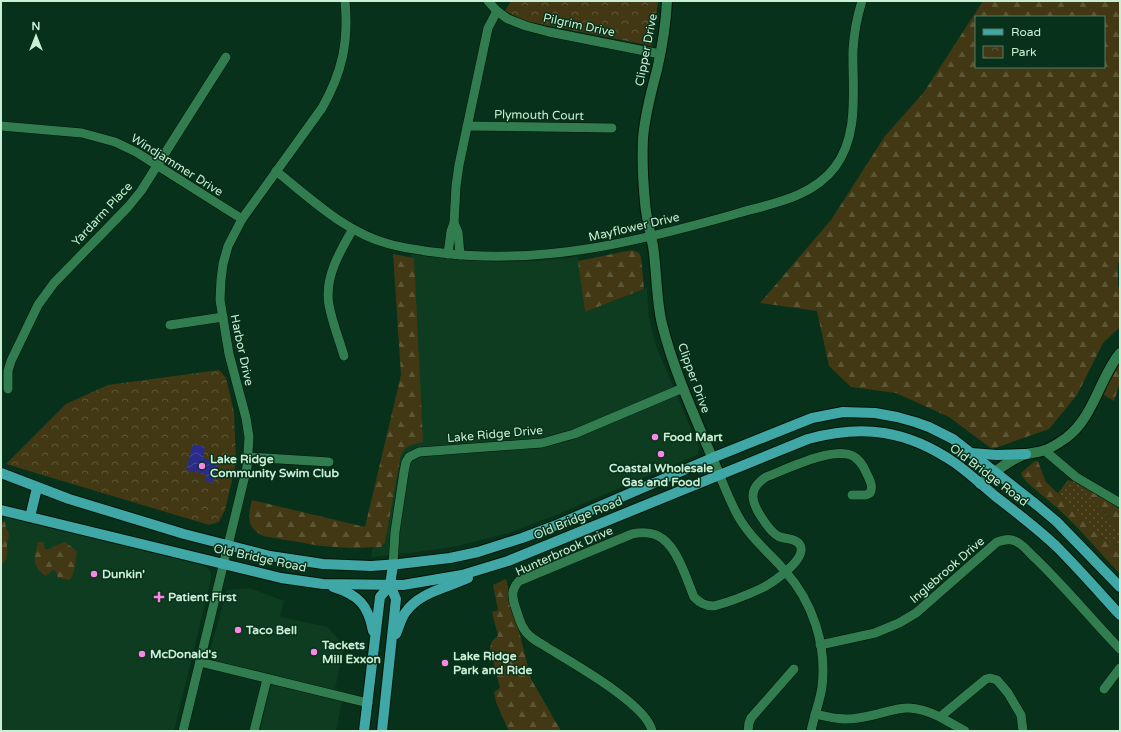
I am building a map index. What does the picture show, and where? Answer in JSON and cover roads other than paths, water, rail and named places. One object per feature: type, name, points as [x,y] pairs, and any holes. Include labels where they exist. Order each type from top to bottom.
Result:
[{"type":"main road","name":"Old Bridge Road","points":[[1,473],[69,499],[184,534],[270,556],[323,564],[351,566],[393,565],[450,558],[478,552],[522,538],[554,526],[712,458],[812,418],[828,414],[858,412],[875,413],[915,422],[946,435],[971,453],[1057,522],[1120,587]]},
{"type":"main road","name":"Old Bridge Road","points":[[1,510],[281,578],[323,584],[390,586],[446,578],[508,561],[808,439],[827,434],[860,430],[893,435],[922,444],[956,464],[1034,527],[1056,547],[1120,616]]},
{"type":"main road","points":[[971,453],[992,455],[1026,454]]},
{"type":"main road","points":[[30,517],[37,488]]},
{"type":"main road","points":[[382,731],[396,599],[390,586],[393,565]]},
{"type":"main road","points":[[391,645],[405,614],[417,600],[467,579],[491,566]]},
{"type":"main road","points":[[323,584],[348,593],[363,604],[369,614],[374,641]]},
{"type":"main road","points":[[364,731],[380,597],[390,586]]},
{"type":"street","name":"Harbor Drive","points":[[183,731],[247,467],[248,457],[249,437],[246,418],[229,354],[222,317],[220,300],[223,264],[228,246],[242,219],[322,108],[337,78],[346,45],[347,23],[345,1]]},
{"type":"street","points":[[448,254],[451,231],[454,223],[458,165],[488,28],[497,11],[488,1]]},
{"type":"street","name":"Clipper Drive","points":[[667,1],[660,54],[648,106],[643,137],[642,158],[645,202],[656,271],[658,300],[662,324],[683,388],[733,508],[750,534],[786,571],[810,607],[820,645],[822,673],[822,687],[811,731]]},
{"type":"street","name":"Mayflower Drive","points":[[276,171],[310,199],[342,223],[353,229],[387,243],[425,251],[460,255],[518,256],[591,250],[651,237],[794,197],[818,185],[828,176],[841,158],[850,135],[852,120],[855,32],[862,1]]},
{"type":"street","name":"Pilgrim Drive","points":[[497,11],[508,19],[526,26],[660,54]]},
{"type":"street","name":"Yardarm Place","points":[[8,389],[8,371],[11,361],[45,293],[128,207],[141,191],[226,57]]},
{"type":"street","name":"Windjammer Drive","points":[[1,126],[82,133],[99,136],[130,149],[242,219]]},
{"type":"street","name":"Plymouth Court","points":[[467,126],[612,128]]},
{"type":"street","points":[[454,223],[458,232],[460,255]]},
{"type":"street","points":[[344,356],[329,305],[328,293],[332,273],[338,256],[353,229]]},
{"type":"street","points":[[170,325],[222,317]]},
{"type":"street","points":[[980,484],[1014,459],[1026,454],[1044,450],[1066,438],[1081,423],[1120,353]]},
{"type":"street","name":"Lake Ridge Drive","points":[[393,565],[395,532],[404,472],[406,462],[414,454],[419,452],[542,443],[556,440],[574,434],[683,388]]},
{"type":"street","points":[[1044,450],[1076,477],[1120,503]]},
{"type":"street","points":[[786,571],[799,558],[801,554],[800,546],[794,540],[784,539],[778,536],[769,528],[755,508],[753,495],[756,486],[766,477],[815,458],[828,455],[848,454],[863,465],[872,487],[870,493],[866,495],[852,495]]},
{"type":"street","points":[[248,457],[329,462]]},
{"type":"street","name":"Hunterbrook Drive","points":[[652,731],[649,722],[644,716],[626,700],[593,676],[530,637],[521,623],[516,610],[512,596],[514,586],[519,581],[586,552],[632,534],[640,533],[655,535],[664,539],[676,556],[694,597],[698,601],[708,606],[719,604],[760,589],[786,571]]},
{"type":"street","name":"Inglebrook Drive","points":[[820,645],[875,633],[900,623],[916,613],[997,542],[1009,539],[1019,543],[1043,566],[1073,596],[1120,649]]},
{"type":"street","points":[[200,662],[368,703]]},
{"type":"street","points":[[1104,689],[1120,668]]},
{"type":"street","points":[[748,731],[751,718],[794,669]]},
{"type":"street","points":[[940,717],[986,679],[994,678],[1014,702],[1021,715],[1023,731]]},
{"type":"street","points":[[254,731],[267,679]]},
{"type":"street","points":[[815,714],[837,719],[857,719],[898,708],[906,708],[926,711],[965,731]]},
{"type":"water","name":"Lake Ridge Community Swim Club","points":[[193,444],[205,447],[203,458],[218,462],[213,483],[206,481],[206,474],[186,470]]},
{"type":"place","name":"Food Mart","points":[[655,437]]},
{"type":"place","name":"Coastal Wholesale Gas and Food","points":[[661,454]]},
{"type":"place","name":"Lake Ridge Community Swim Club","points":[[202,466]]},
{"type":"place","name":"Dunkin'","points":[[94,574]]},
{"type":"place","name":"Patient First","points":[[159,597]]},
{"type":"place","name":"Taco Bell","points":[[238,630]]},
{"type":"place","name":"Tackets Mill Exxon","points":[[314,652]]},
{"type":"place","name":"McDonald's","points":[[142,654]]},
{"type":"place","name":"Lake Ridge Park and Ride","points":[[445,663]]}]
